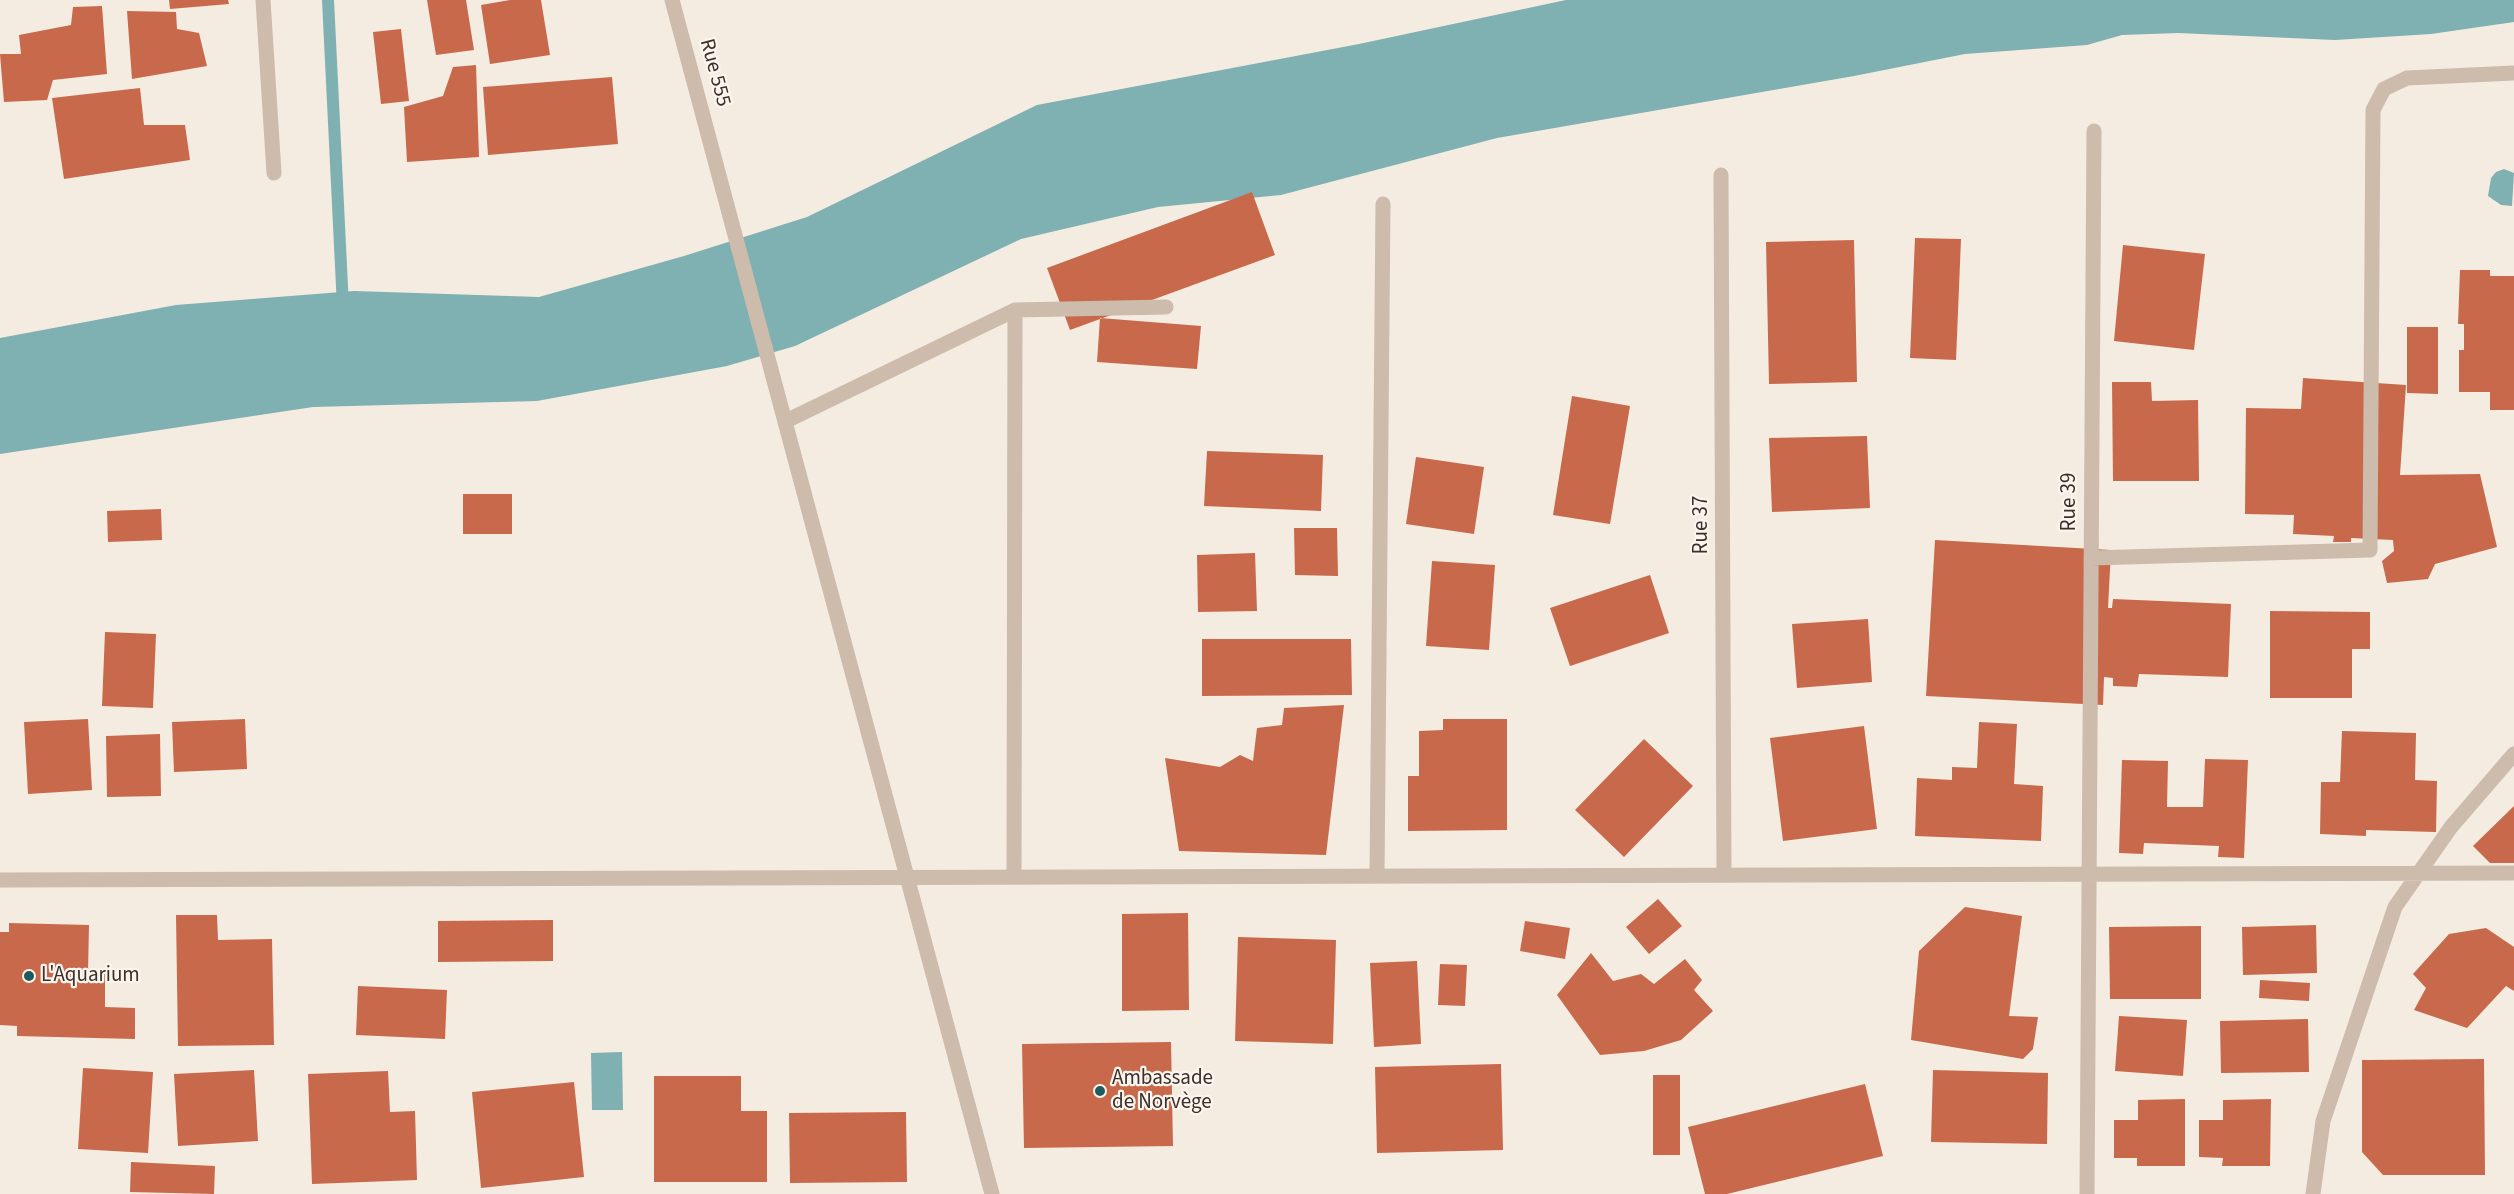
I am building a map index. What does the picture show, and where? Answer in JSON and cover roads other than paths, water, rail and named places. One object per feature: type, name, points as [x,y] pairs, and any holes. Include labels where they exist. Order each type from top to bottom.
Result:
[{"type":"street","points":[[263,0],[274,173]]},
{"type":"street","name":"Rue 555","points":[[672,0],[992,1194]]},
{"type":"street","points":[[2091,558],[2370,550],[2373,110],[2384,89],[2407,78],[2514,73]]},
{"type":"street","name":"Rue 39","points":[[2087,1194],[2094,131]]},
{"type":"street","name":"Rue 37","points":[[1721,175],[1724,875]]},
{"type":"street","points":[[1377,876],[1383,204]]},
{"type":"street","points":[[786,421],[1015,310],[1166,307]]},
{"type":"street","points":[[1014,877],[1015,310]]},
{"type":"street","points":[[2313,1194],[2323,1121],[2395,907],[2451,827],[2514,754]]},
{"type":"street","points":[[0,880],[2514,873]]},
{"type":"water","points":[[1566,0],[2514,0],[2514,22],[2431,34],[2335,40],[2178,33],[2122,35],[2087,45],[1965,54],[1854,76],[1497,138],[1281,195],[1158,207],[1021,239],[795,346],[727,366],[537,401],[313,407],[0,454],[0,338],[176,305],[354,291],[539,297],[684,256],[807,217],[1037,105],[1359,44]]},
{"type":"water","points":[[2504,169],[2514,173],[2512,206],[2501,205],[2488,196],[2491,178],[2496,172]]},
{"type":"water","points":[[622,1052],[623,1110],[592,1110],[591,1053]]},
{"type":"waterway","points":[[328,0],[343,307]]},
{"type":"place","name":"L'Aquarium","points":[[29,976]]},
{"type":"place","name":"Ambassade de Norvège","points":[[1100,1091]]}]
